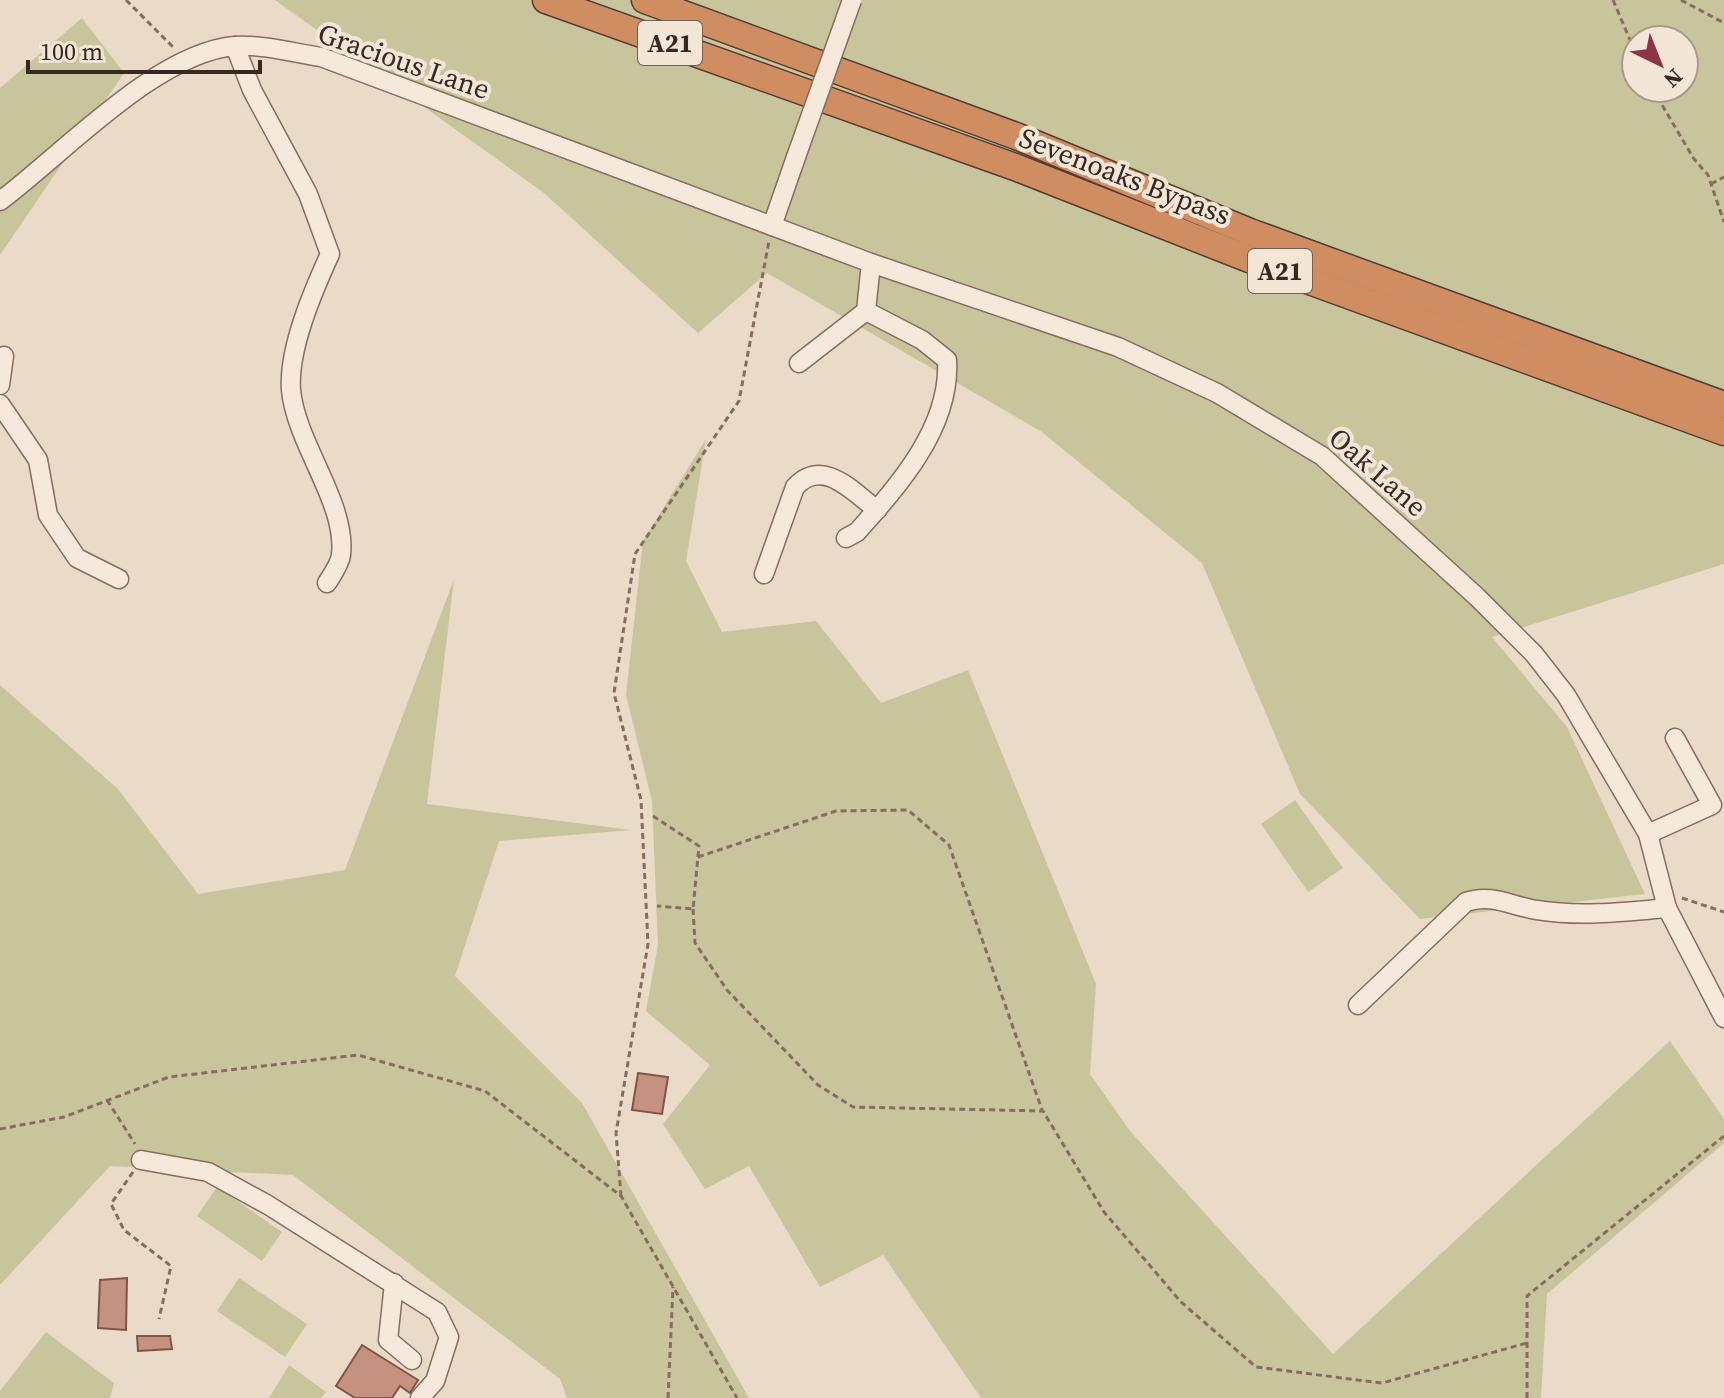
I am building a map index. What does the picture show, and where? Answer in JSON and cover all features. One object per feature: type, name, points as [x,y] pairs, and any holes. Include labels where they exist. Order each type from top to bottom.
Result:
[{"type":"highway","name":"Sevenoaks Bypass","points":[[546,0],[1015,167],[1249,259],[1724,432]]},
{"type":"highway","name":"Sevenoaks Bypass","points":[[645,0],[1016,136],[1250,232],[1724,405]]},
{"type":"street","points":[[772,226],[852,0]]},
{"type":"street","name":"Gracious Lane","points":[[0,201],[142,85],[187,62],[235,46],[321,57],[772,226]]},
{"type":"street","points":[[235,46],[252,90],[308,194],[330,254],[305,312],[291,377],[298,424],[339,530],[341,557],[327,583]]},
{"type":"street","name":"Oak Lane","points":[[772,226],[1118,347],[1217,393],[1322,456],[1534,654],[1591,734],[1648,834],[1665,900],[1724,1018]]},
{"type":"street","points":[[799,363],[866,311],[871,263]]},
{"type":"street","points":[[846,538],[857,532],[910,470],[948,388],[947,360],[922,340],[866,311]]},
{"type":"street","points":[[0,385],[4,356]]},
{"type":"street","points":[[3,415],[38,460],[48,515],[77,558],[119,579]]},
{"type":"street","points":[[764,574],[795,487],[803,478],[824,474],[835,478],[877,510]]},
{"type":"street","points":[[1648,834],[1712,805],[1675,738]]},
{"type":"street","points":[[1358,1005],[1466,902],[1482,896],[1537,910],[1600,914],[1665,900]]},
{"type":"street","points":[[141,1160],[208,1172],[437,1312],[449,1337],[435,1381],[420,1398]]},
{"type":"street","points":[[394,1283],[388,1340],[412,1360]]},
{"type":"path","points":[[126,0],[187,62]]},
{"type":"path","points":[[1613,0],[1623,24]]},
{"type":"path","points":[[1681,0],[1724,23]]},
{"type":"path","points":[[1662,104],[1711,184],[1724,222]]},
{"type":"path","points":[[1711,184],[1724,177]]},
{"type":"path","points":[[621,1196],[616,1133],[648,944],[641,800],[614,693],[635,554],[739,401],[772,226]]},
{"type":"path","points":[[698,857],[836,811],[908,810],[949,845],[1043,1111],[1104,1212],[1181,1302],[1256,1367],[1382,1383],[1527,1343]]},
{"type":"path","points":[[653,816],[699,846],[693,909],[695,943],[727,990],[818,1085],[853,1107],[1043,1111]]},
{"type":"path","points":[[1665,900],[1724,912]]},
{"type":"path","points":[[657,906],[693,909]]},
{"type":"path","points":[[0,1129],[64,1117],[169,1077],[358,1055],[485,1091],[621,1196],[737,1398]]},
{"type":"path","points":[[107,1100],[132,1137],[141,1160],[111,1204],[124,1230],[171,1266],[159,1319]]},
{"type":"path","points":[[1527,1398],[1527,1296],[1724,1136]]},
{"type":"path","points":[[668,1398],[673,1287]]},
{"type":"shaded area","points":[[275,0],[1724,0],[1724,564],[1492,637],[1567,727],[1645,894],[1420,919],[1300,794],[1202,563],[1042,432],[767,273],[698,333],[544,193]]},
{"type":"shaded area","points":[[82,18],[124,73],[0,255],[0,88]]},
{"type":"shaded area","points":[[706,439],[686,561],[722,632],[816,621],[881,703],[968,670],[1096,984],[1090,1074],[1130,1131],[1333,1354],[1670,1041],[1724,1119],[1724,1143],[1547,1294],[1541,1398],[981,1398],[883,1255],[820,1287],[749,1166],[705,1189],[663,1124],[710,1065],[646,1011],[658,945],[652,801],[626,695],[643,541]]},
{"type":"shaded area","points":[[454,579],[427,804],[631,830],[499,841],[455,976],[582,1103],[749,1398],[567,1398],[560,1379],[293,1175],[110,1166],[0,1285],[0,685],[118,789],[198,894],[345,870]]},
{"type":"shaded area","points":[[1295,800],[1343,868],[1308,892],[1261,824]]},
{"type":"shaded area","points":[[217,1187],[282,1232],[262,1261],[197,1216]]},
{"type":"shaded area","points":[[239,1278],[307,1324],[285,1357],[217,1311]]},
{"type":"shaded area","points":[[46,1332],[114,1383],[110,1398],[0,1398],[0,1391]]},
{"type":"shaded area","points":[[289,1365],[326,1392],[321,1398],[269,1398]]},
{"type":"building","points":[[638,1073],[668,1077],[662,1114],[632,1110]]},
{"type":"building","points":[[127,1278],[126,1330],[98,1328],[100,1280]]},
{"type":"building","points":[[137,1336],[170,1336],[172,1349],[138,1351]]},
{"type":"building","points":[[362,1345],[418,1380],[410,1393],[400,1386],[392,1398],[355,1398],[336,1386]]}]
